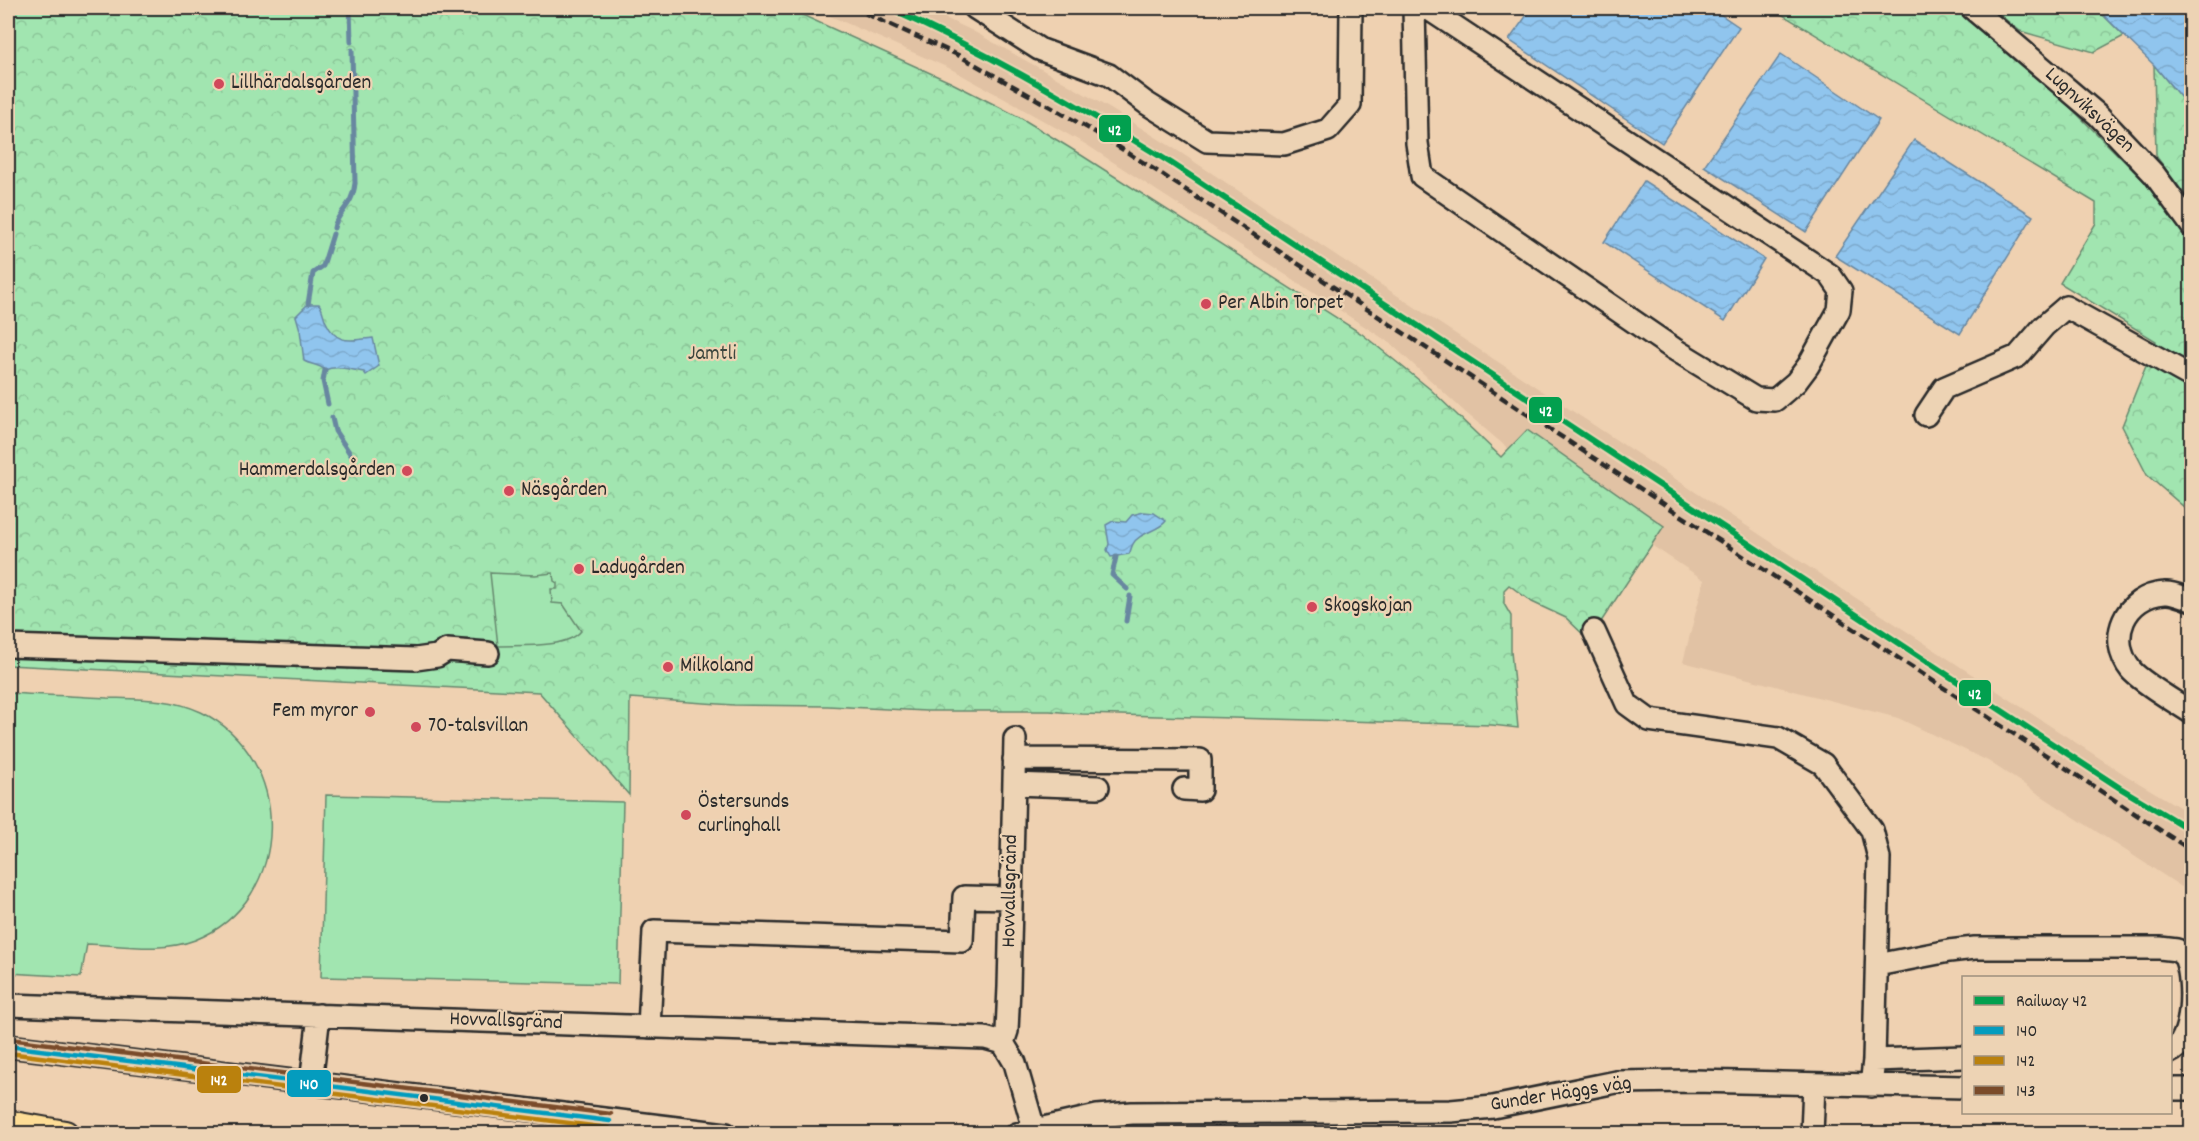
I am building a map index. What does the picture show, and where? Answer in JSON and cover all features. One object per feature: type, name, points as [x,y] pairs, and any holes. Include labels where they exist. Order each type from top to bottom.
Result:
[{"type":"main road","points":[[8,1124],[65,1134]]},
{"type":"street","points":[[975,8],[1040,49],[1109,75],[1146,103],[1207,141],[1284,144],[1328,130],[1350,105],[1351,8]]},
{"type":"street","points":[[1414,8],[1417,143],[1422,176],[1674,349],[1756,399],[1775,400],[1796,382],[1808,366],[1839,310],[1841,291],[1830,275],[1427,8]]},
{"type":"street","name":"Lugnviksvägen","points":[[1972,8],[2098,115],[2154,174],[2192,226]]},
{"type":"street","points":[[1926,415],[1944,388],[2018,356],[2044,326],[2066,307],[2192,377]]},
{"type":"street","points":[[2192,600],[2166,592],[2141,600],[2126,614],[2119,634],[2125,660],[2133,672],[2192,713]]},
{"type":"street","points":[[1594,631],[1627,704],[1649,720],[1778,738],[1823,764],[1872,830],[1879,858],[1874,1060],[1871,1086]]},
{"type":"street","points":[[8,646],[416,659],[436,656],[447,650],[488,652]]},
{"type":"street","name":"Hovvallsgränd","points":[[8,1005],[986,1038],[1003,1042],[1007,1031],[1015,749],[1200,760],[1200,790],[1184,789]]},
{"type":"street","points":[[1014,784],[1098,787]]},
{"type":"street","points":[[649,1027],[654,931],[962,940],[964,897],[1011,898]]},
{"type":"street","points":[[1876,965],[1976,948],[2160,948],[2177,950],[2186,959],[2190,1011],[2183,1042],[2172,1051]]},
{"type":"street","points":[[311,1083],[319,1015]]},
{"type":"street","points":[[1003,1042],[1015,1063],[1025,1131]]},
{"type":"street","points":[[8,1046],[311,1083],[609,1127],[726,1134]]},
{"type":"street","points":[[1874,1060],[1962,1057]]},
{"type":"street","name":"Gunder Häggs väg","points":[[1025,1131],[1096,1116],[1176,1123],[1451,1111],[1493,1107],[1616,1082],[1692,1081],[1962,1087]]},
{"type":"street","points":[[1812,1134],[1814,1084]]},
{"type":"street","points":[[2172,1089],[2192,1089]]},
{"type":"shaded area","points":[[812,8],[923,8],[971,30],[1041,69],[1178,151],[2035,716],[2127,776],[2191,814],[2191,893],[1988,761],[1898,718],[1683,662],[1704,580],[1517,456],[1390,343],[1087,145],[951,69]]},
{"type":"green space","name":"Jamtli","points":[[8,8],[787,8],[950,82],[1021,118],[1362,334],[1430,389],[1501,457],[1527,430],[1664,526],[1589,640],[1566,618],[1532,602],[1509,585],[1504,590],[1504,604],[1511,616],[1511,651],[1518,728],[1492,725],[1082,714],[1050,711],[926,711],[828,706],[734,705],[630,698],[629,795],[539,692],[8,665]]},
{"type":"green space","points":[[1771,8],[1957,8],[2051,88],[2149,186],[2191,243],[2191,513],[2147,475],[2122,426],[2156,341],[2060,283],[2096,223],[2096,203]]},
{"type":"green space","points":[[1991,8],[2096,8],[2124,36],[2094,52],[2020,31]]},
{"type":"green space","points":[[2154,65],[2191,110],[2191,203],[2156,156]]},
{"type":"green space","points":[[490,573],[535,575],[553,573],[557,589],[551,589],[552,603],[563,604],[581,631],[565,641],[554,643],[498,646]]},
{"type":"green space","points":[[8,693],[167,702],[201,712],[232,733],[254,761],[267,794],[270,828],[265,863],[251,894],[228,921],[195,940],[182,944],[141,947],[87,944],[81,977],[8,973]]},
{"type":"green space","points":[[326,795],[623,802],[618,984],[321,977]]},
{"type":"water","points":[[1532,8],[1711,8],[1739,27],[1662,143],[1509,40]]},
{"type":"water","points":[[2096,8],[2191,8],[2191,110],[2154,65]]},
{"type":"water","points":[[1781,54],[1879,120],[1806,232],[1704,166]]},
{"type":"water","points":[[1914,140],[2033,216],[1960,334],[1835,256]]},
{"type":"water","points":[[1644,181],[1764,259],[1725,321],[1604,242]]},
{"type":"water","points":[[308,304],[319,304],[330,330],[340,338],[351,340],[373,338],[379,366],[366,375],[364,372],[344,368],[325,370],[304,361],[296,316]]},
{"type":"water","points":[[1144,512],[1154,513],[1166,521],[1136,540],[1129,554],[1111,557],[1107,550],[1109,544],[1106,525],[1113,521],[1126,522],[1132,515]]},
{"type":"waterway","points":[[350,8],[351,42]]},
{"type":"waterway","points":[[334,228],[351,198],[355,183],[352,50]]},
{"type":"waterway","points":[[308,304],[313,273],[323,266],[333,234]]},
{"type":"waterway","points":[[325,370],[323,381],[328,404]]},
{"type":"waterway","points":[[332,418],[335,431],[351,455]]},
{"type":"waterway","points":[[1116,557],[1112,575],[1127,589]]},
{"type":"waterway","points":[[1126,621],[1130,596]]},
{"type":"railway","points":[[853,8],[958,55],[1095,132],[2192,851]]},
{"type":"rail line","name":"42","points":[[888,8],[1032,81],[1171,163],[2028,728],[2120,788],[2192,831]]},
{"type":"transit line","name":"143","points":[[9,1039],[611,1114]]},
{"type":"transit line","name":"140","points":[[8,1046],[610,1121]]},
{"type":"transit line","name":"142","points":[[8,1053],[609,1128]]},
{"type":"place","name":"Lillhärdalsgården","points":[[219,84]]},
{"type":"place","name":"Per Albin Torpet","points":[[1206,304]]},
{"type":"place","name":"Hammerdalsgården","points":[[407,471]]},
{"type":"place","name":"Näsgården","points":[[509,491]]},
{"type":"place","name":"Ladugården","points":[[579,569]]},
{"type":"place","name":"Skogskojan","points":[[1312,607]]},
{"type":"place","name":"Milkoland","points":[[668,667]]},
{"type":"place","name":"Fem myror","points":[[370,712]]},
{"type":"place","name":"70-talsvillan","points":[[416,727]]},
{"type":"place","name":"Östersunds curlinghall","points":[[686,815]]}]
